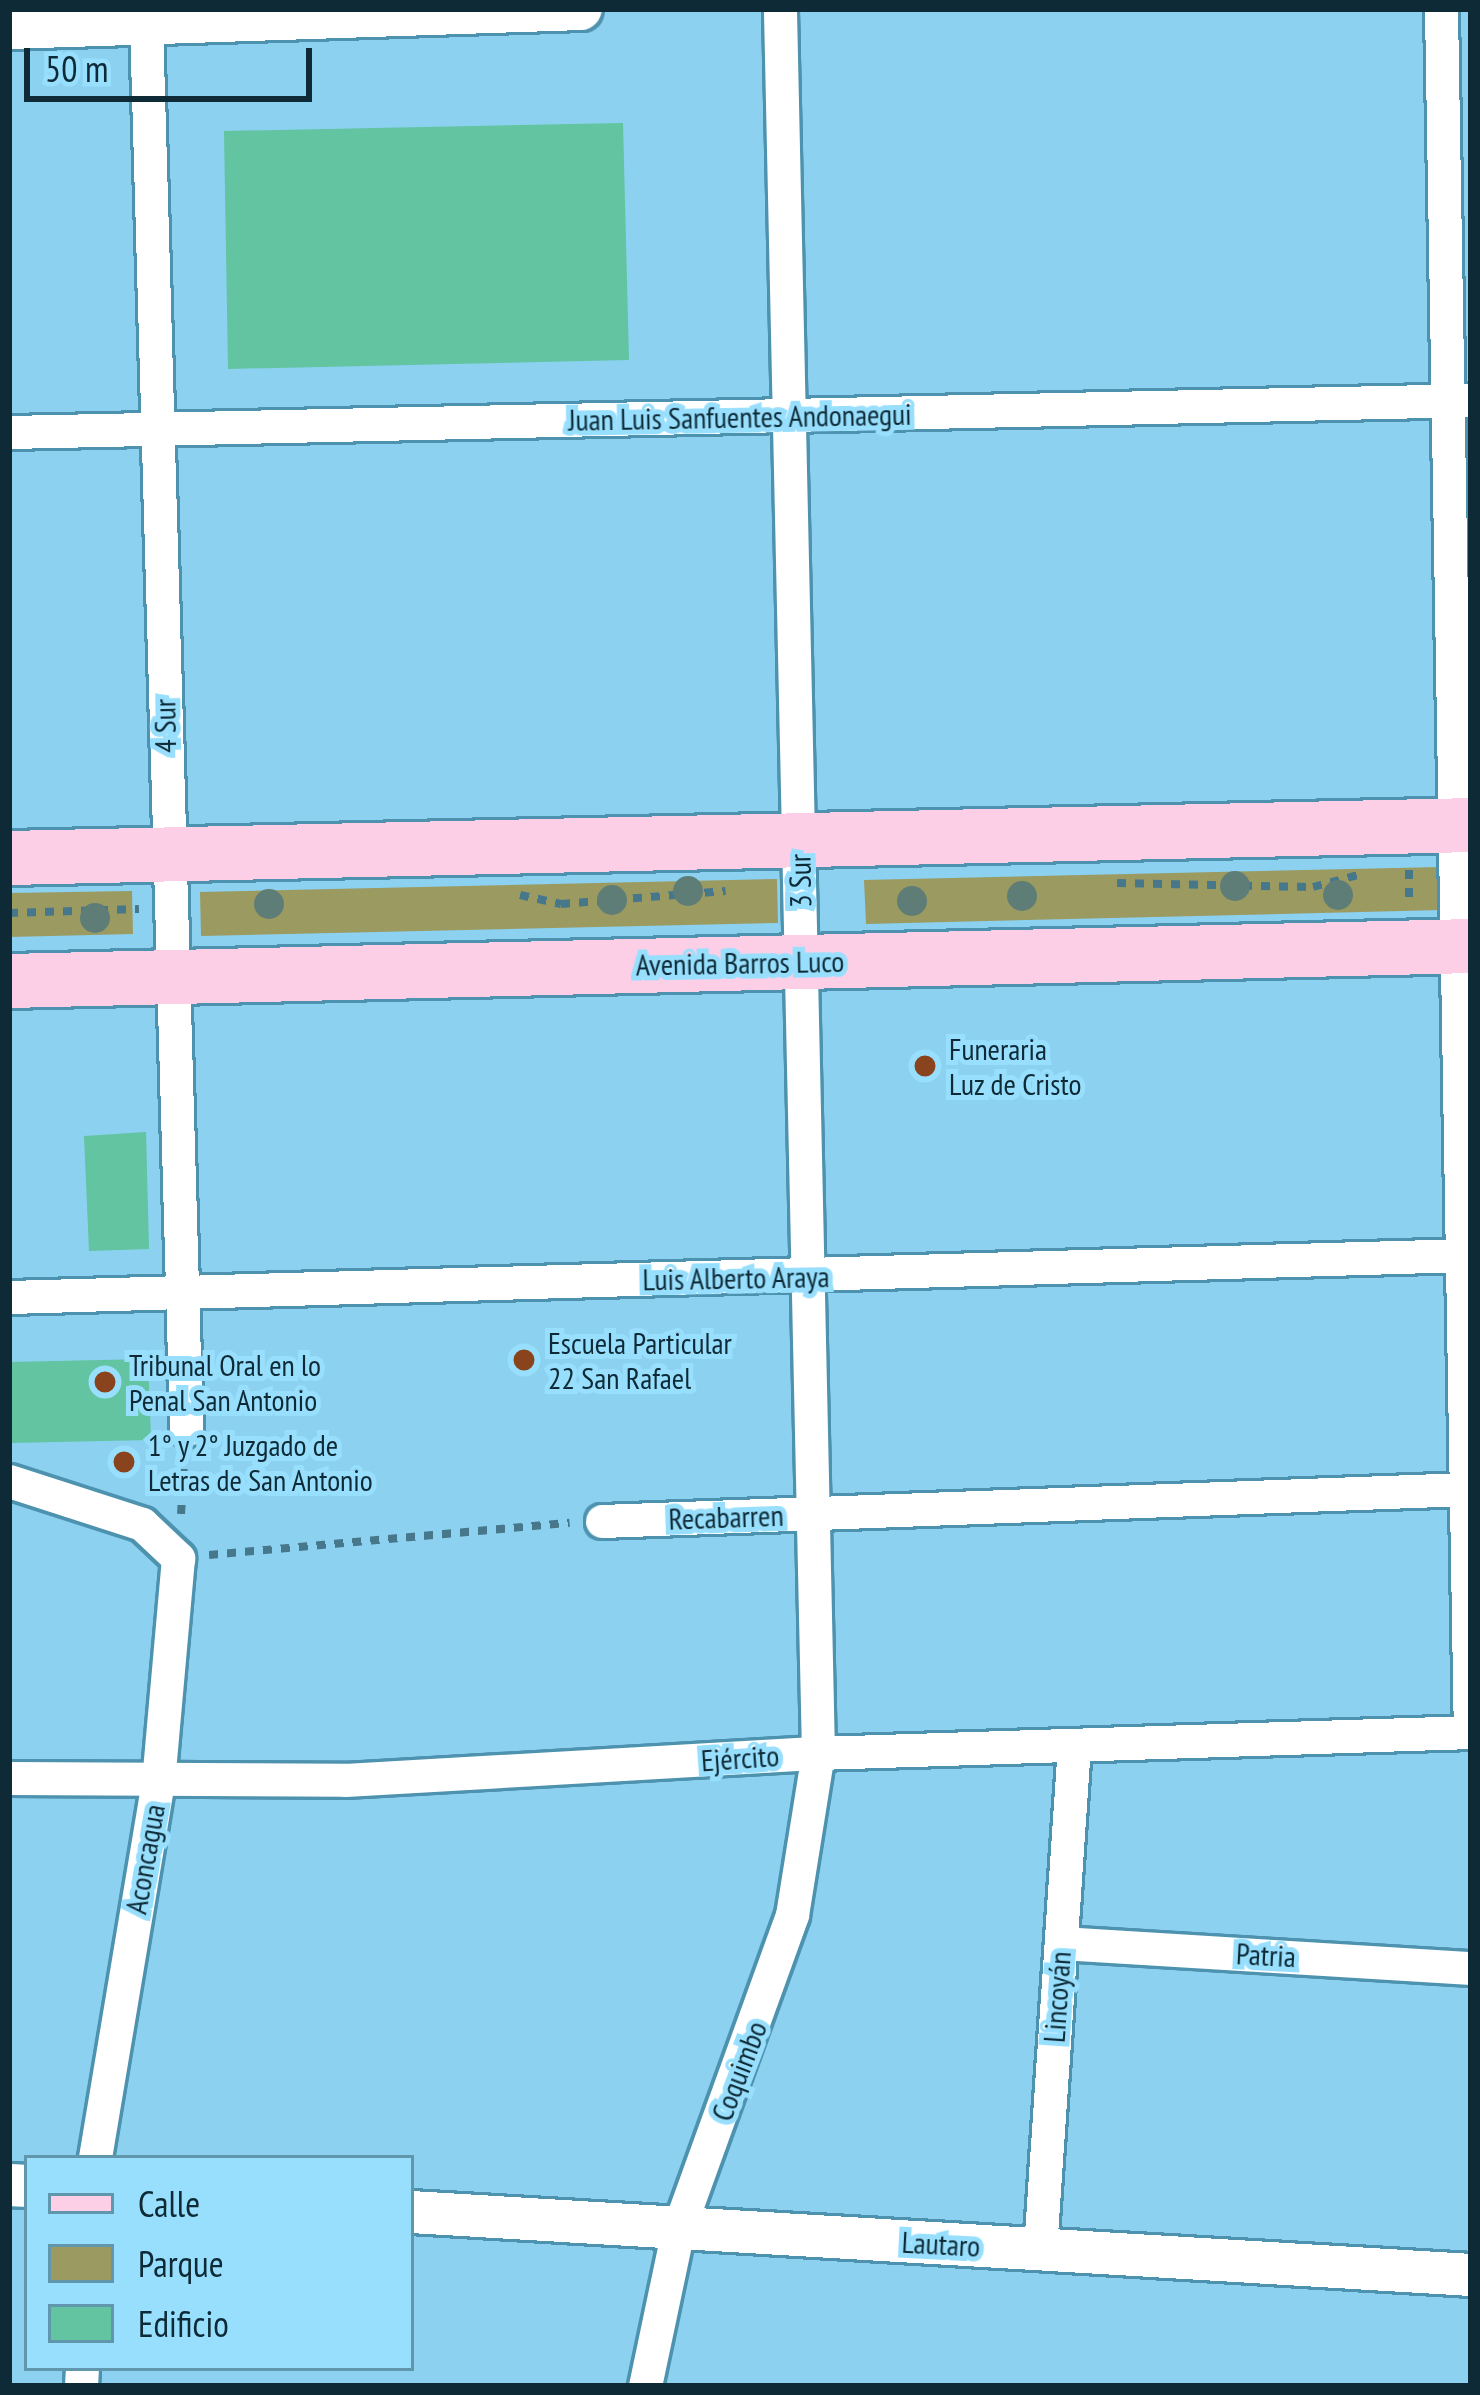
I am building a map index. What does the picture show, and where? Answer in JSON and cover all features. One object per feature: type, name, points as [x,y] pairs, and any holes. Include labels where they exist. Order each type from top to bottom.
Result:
[{"type":"main road","points":[[9,858],[1463,825]]},
{"type":"main road","name":"Avenida Barros Luco","points":[[9,981],[1464,946]]},
{"type":"street","points":[[9,28],[581,9]]},
{"type":"street","name":"3 Sur","points":[[780,9],[793,416],[808,1514],[818,1753]]},
{"type":"street","points":[[1441,9],[1460,400],[1462,1255],[1468,1371],[1471,1732]]},
{"type":"street","name":"4 Sur","points":[[146,23],[186,1429]]},
{"type":"street","name":"Juan Luis Sanfuentes Andonaegui","points":[[9,432],[1460,400]]},
{"type":"street","name":"Luis Alberto Araya","points":[[9,1297],[1462,1255]]},
{"type":"street","points":[[9,1481],[142,1524],[178,1558]]},
{"type":"street","name":"Recabarren","points":[[602,1521],[1466,1489]]},
{"type":"street","name":"Aconcagua","points":[[96,2155],[158,1781],[178,1558]]},
{"type":"street","name":"Ejército","points":[[9,1778],[423,1778],[818,1753],[1471,1732]]},
{"type":"street","name":"Lincoyán","points":[[1040,2248],[1074,1745]]},
{"type":"street","name":"Coquimbo","points":[[645,2386],[678,2230],[778,1965],[818,1753]]},
{"type":"street","name":"Patria","points":[[1061,1943],[1471,1968]]},
{"type":"street","name":"Lautaro","points":[[414,2212],[1471,2276]]},
{"type":"path","points":[[9,914],[170,908]]},
{"type":"path","points":[[186,1429],[178,1558],[602,1521]]},
{"type":"green space","points":[[1441,867],[1442,910],[866,924],[864,880]]},
{"type":"green space","points":[[777,879],[778,923],[201,936],[200,892]]},
{"type":"green space","points":[[132,891],[133,934],[9,937],[9,893]]},
{"type":"building","points":[[623,123],[629,360],[228,369],[224,131]]},
{"type":"building","points":[[146,1132],[149,1249],[89,1251],[84,1136]]},
{"type":"building","points":[[148,1359],[151,1440],[9,1443],[9,1362]]},
{"type":"place","name":"Funeraria Luz de Cristo","points":[[925,1066]]},
{"type":"place","name":"Escuela Particular 22 San Rafael","points":[[524,1360]]},
{"type":"place","name":"Tribunal Oral en lo Penal San Antonio","points":[[105,1382]]},
{"type":"place","name":"1° y 2° Juzgado de Letras de San Antonio","points":[[124,1462]]}]
